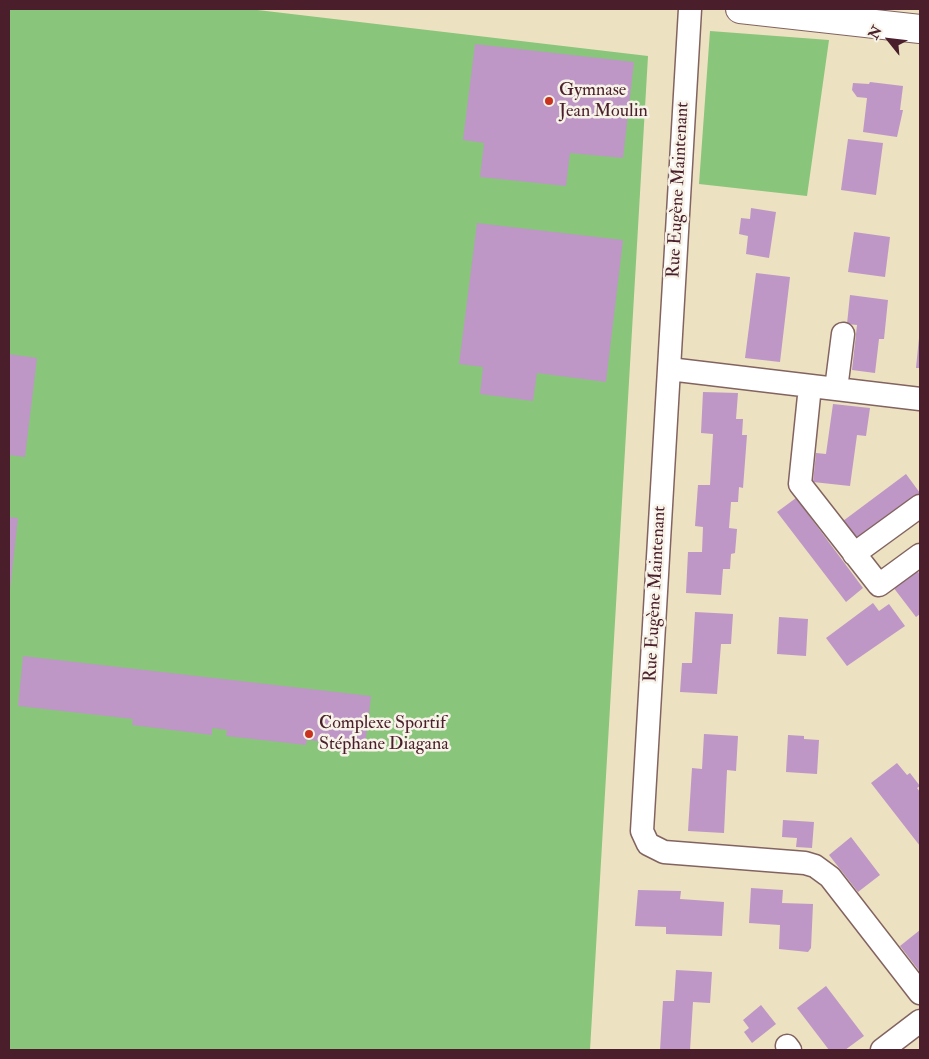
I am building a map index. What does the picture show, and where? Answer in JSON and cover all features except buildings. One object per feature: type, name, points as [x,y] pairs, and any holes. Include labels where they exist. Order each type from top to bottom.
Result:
[{"type":"street","name":"Rue Eugène Maintenant","points":[[690,9],[642,830],[648,844],[664,852],[805,863],[815,866],[830,877],[920,993]]},
{"type":"street","points":[[740,9],[920,29]]},
{"type":"street","points":[[836,389],[843,334]]},
{"type":"street","points":[[669,369],[920,399]]},
{"type":"street","points":[[810,386],[800,484],[878,585],[920,555]]},
{"type":"street","points":[[854,554],[920,506]]},
{"type":"street","points":[[882,1050],[920,1021]]},
{"type":"green space","name":"Complexe Sportif Stéphane Diagana","points":[[9,9],[249,9],[648,56],[590,1050],[9,1050]]},
{"type":"green space","points":[[710,31],[829,40],[807,196],[699,184]]},
{"type":"place","name":"Gymnase Jean Moulin","points":[[549,101]]},
{"type":"place","name":"Complexe Sportif Stéphane Diagana","points":[[309,734]]}]
